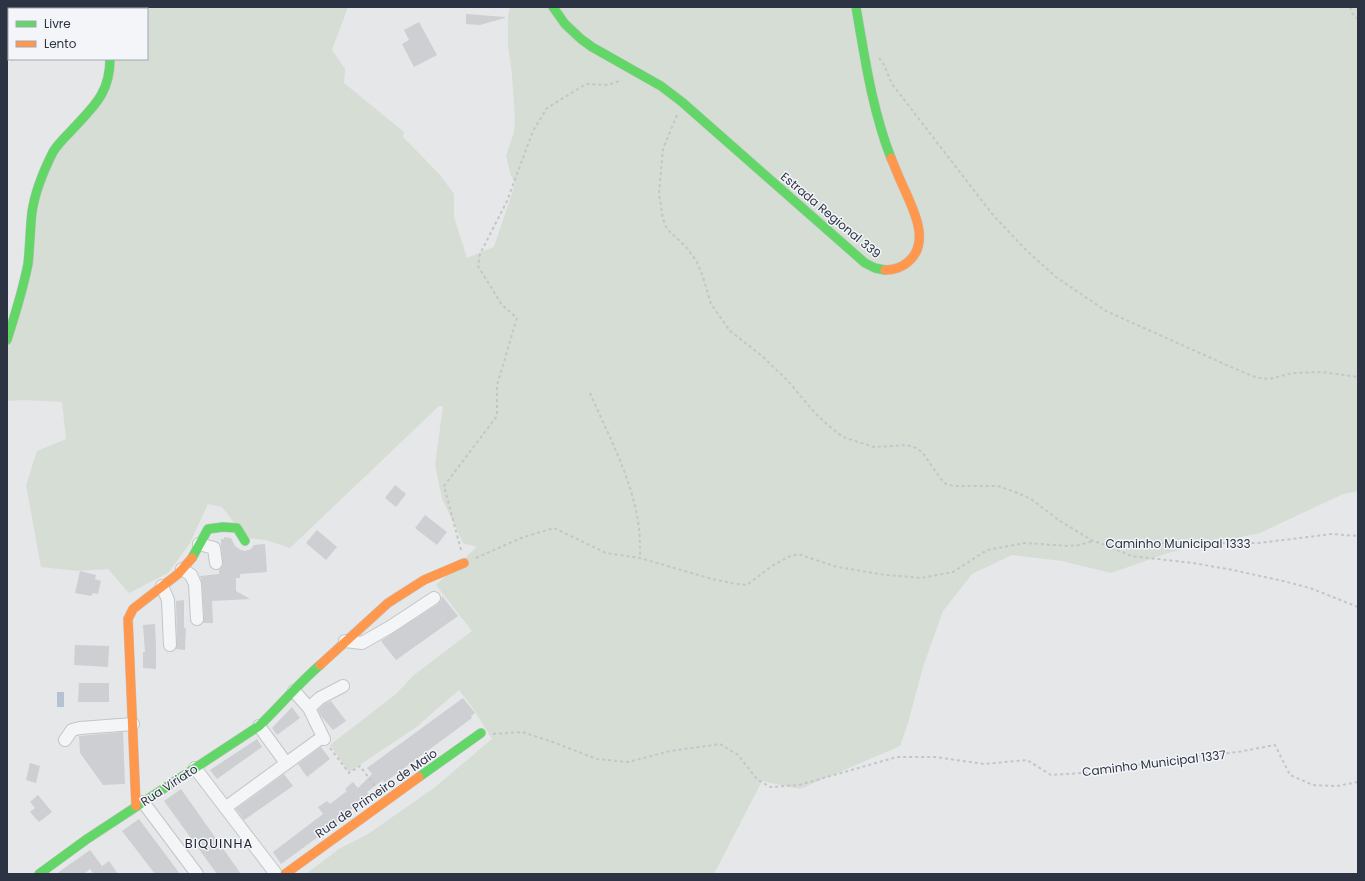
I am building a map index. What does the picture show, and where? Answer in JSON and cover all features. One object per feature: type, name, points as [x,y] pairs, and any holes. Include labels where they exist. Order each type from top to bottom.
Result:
[{"type":"street","name":"Estrada Regional 339","points":[[554,7],[565,24],[580,39],[642,74],[682,102],[865,262],[879,269],[892,270],[905,264],[915,254],[919,239],[918,228],[915,214],[883,137],[875,113],[856,7]]},
{"type":"street","points":[[7,340],[24,284],[28,262],[32,211],[40,181],[54,151],[64,138],[98,103],[110,73],[110,60]]},
{"type":"street","points":[[197,874],[139,804],[133,724],[128,619],[133,609],[178,574],[195,554],[208,529],[223,527],[237,528],[244,541]]},
{"type":"street","points":[[199,544],[214,548],[216,563]]},
{"type":"street","name":"Rua Viriato","points":[[39,874],[87,839],[258,726],[280,706],[304,679],[388,603],[424,580],[464,563]]},
{"type":"street","points":[[182,568],[191,575],[194,584],[197,619]]},
{"type":"street","points":[[162,586],[168,600],[170,645]]},
{"type":"street","points":[[345,641],[362,643],[390,627],[434,598]]},
{"type":"street","points":[[308,708],[320,698],[343,686]]},
{"type":"street","points":[[226,808],[286,763],[320,740],[308,708],[294,691]]},
{"type":"street","points":[[65,740],[72,730],[80,728],[133,724]]},
{"type":"street","points":[[258,726],[286,763]]},
{"type":"street","name":"Rua de Primeiro de Maio","points":[[285,874],[481,733]]},
{"type":"street","points":[[195,768],[276,874]]},
{"type":"path","points":[[1350,7],[1352,13],[1358,19]]},
{"type":"path","points":[[863,49],[874,52],[884,65],[892,84],[993,215],[1026,250],[1056,277],[1106,311],[1258,378],[1269,379],[1293,373],[1322,372],[1358,377]]},
{"type":"path","points":[[642,74],[608,85],[586,84],[548,108],[533,131],[507,201],[480,254],[478,266],[502,305],[517,318],[497,385],[497,416],[444,486],[464,563],[521,538],[554,528],[606,553],[640,558],[712,579],[747,585],[772,566],[788,557],[798,554],[837,567],[886,576],[921,578],[953,572],[987,550],[1025,543],[1069,546],[1092,541]]},
{"type":"path","name":"Caminho Municipal 1333","points":[[682,102],[663,149],[659,193],[662,219],[667,229],[687,248],[697,262],[704,277],[711,304],[730,331],[761,355],[788,381],[815,413],[843,437],[874,447],[907,445],[916,448],[922,452],[941,480],[946,484],[954,486],[998,486],[1015,492],[1031,500],[1060,521],[1092,541],[1106,545],[1155,543],[1259,543],[1332,534],[1358,536]]},
{"type":"path","points":[[590,393],[627,475],[634,500],[639,529],[640,558]]},
{"type":"path","points":[[1106,545],[1131,556],[1193,563],[1284,581],[1316,590],[1358,607]]},
{"type":"path","name":"Caminho Municipal 1337","points":[[481,733],[498,735],[522,732],[597,759],[628,762],[670,751],[720,744],[738,755],[757,779],[770,787],[799,785],[897,757],[935,757],[984,764],[1027,760],[1051,775],[1113,771],[1154,761],[1238,752],[1275,745],[1290,775],[1313,785],[1337,786],[1358,782]]},
{"type":"path","points":[[320,740],[349,773],[360,766],[386,801]]},
{"type":"shaded area","points":[[348,7],[332,50],[345,69],[344,83],[404,132],[403,137],[440,175],[454,194],[454,217],[467,258],[494,247],[515,184],[506,156],[514,132],[515,116],[508,44],[508,15],[510,7],[1358,7],[1358,491],[1343,494],[1260,533],[1171,552],[1111,573],[1062,561],[1012,555],[972,574],[943,611],[923,667],[908,723],[900,746],[800,789],[762,781],[714,874],[306,874],[339,849],[368,834],[434,788],[492,739],[472,707],[459,690],[415,728],[349,772],[330,745],[396,694],[414,675],[472,631],[436,585],[477,547],[463,543],[442,498],[435,465],[443,406],[439,406],[290,548],[266,540],[246,538],[222,507],[208,504],[190,543],[168,573],[129,593],[108,569],[79,571],[41,567],[26,485],[37,451],[66,439],[62,402],[23,400],[7,401],[7,332],[47,163],[97,102],[108,60],[148,60],[148,8],[123,8]]},
{"type":"water","points":[[57,692],[64,692],[64,707],[57,707]]},
{"type":"building","points":[[466,14],[505,18],[480,25],[466,24]]},
{"type":"building","points":[[419,22],[437,55],[414,67],[402,44],[409,40],[404,30]]},
{"type":"building","points":[[395,485],[406,494],[396,507],[385,498]]},
{"type":"building","points":[[425,515],[447,532],[437,545],[415,528]]},
{"type":"building","points":[[317,530],[337,547],[326,560],[306,543]]},
{"type":"building","points":[[224,537],[231,538],[235,546],[245,551],[251,549],[254,545],[265,544],[267,572],[240,574],[240,578],[236,578],[236,591],[250,599],[212,601],[213,623],[203,623],[202,584],[200,576],[219,574],[219,570],[223,565],[221,539],[224,539]]},
{"type":"building","points":[[80,571],[96,575],[95,579],[101,581],[98,594],[93,593],[91,596],[75,593]]},
{"type":"building","points":[[442,596],[458,616],[396,660],[381,641],[438,604],[441,601]]},
{"type":"building","points":[[184,600],[184,628],[186,628],[185,650],[176,649],[176,601]]},
{"type":"building","points":[[155,624],[156,669],[143,668],[143,652],[145,652],[143,625]]},
{"type":"building","points":[[75,645],[109,646],[108,667],[74,665]]},
{"type":"building","points":[[79,683],[109,683],[109,702],[78,702]]},
{"type":"building","points":[[463,698],[475,713],[471,716],[472,718],[384,783],[383,780],[367,792],[372,798],[359,807],[357,805],[340,818],[341,820],[281,864],[273,852],[323,814],[318,807],[327,801],[330,804],[347,791],[345,789],[353,782],[358,788],[372,774],[367,768]]},
{"type":"building","points":[[331,701],[346,721],[333,730],[318,710],[324,704]]},
{"type":"building","points":[[292,707],[300,718],[277,735],[272,728]]},
{"type":"building","points":[[123,732],[125,784],[103,785],[80,753],[79,736]]},
{"type":"building","points":[[257,739],[262,747],[217,779],[210,770]]},
{"type":"building","points":[[321,747],[330,759],[307,777],[298,764]]},
{"type":"building","points":[[30,763],[40,766],[36,783],[26,780]]},
{"type":"building","points":[[284,774],[293,786],[244,820],[236,809]]},
{"type":"building","points":[[181,789],[241,874],[217,874],[164,801]]},
{"type":"building","points":[[38,795],[52,812],[39,822],[30,812],[35,808],[30,802]]},
{"type":"building","points":[[139,819],[180,874],[155,874],[122,831]]},
{"type":"building","points":[[90,850],[102,866],[109,861],[118,874],[92,874],[93,873],[90,869],[84,874],[56,874]]},
{"type":"traffic: fast","points":[[553,7],[565,24],[581,39],[592,47],[661,86],[682,102],[865,263],[875,268],[885,270]]},
{"type":"traffic: fast","points":[[856,7],[874,102],[884,140],[891,158]]},
{"type":"traffic: fast","points":[[7,340],[26,274],[29,258],[32,212],[40,181],[55,149],[99,99],[107,82],[110,60]]},
{"type":"traffic: fast","points":[[192,558],[208,529],[223,527],[237,528],[245,541]]},
{"type":"traffic: fast","points":[[39,874],[87,839],[259,726],[320,665]]},
{"type":"traffic: fast","points":[[419,777],[481,733]]},
{"type":"traffic: slow","points":[[885,270],[891,270],[903,266],[915,254],[919,245],[918,224],[915,214],[891,158]]},
{"type":"traffic: slow","points":[[136,806],[128,619],[133,609],[178,574],[192,558]]},
{"type":"traffic: slow","points":[[320,665],[388,603],[424,580],[464,563]]},
{"type":"traffic: slow","points":[[285,874],[419,777]]},
{"type":"district","name":"BIQUINHA","points":[[219,843]]}]
